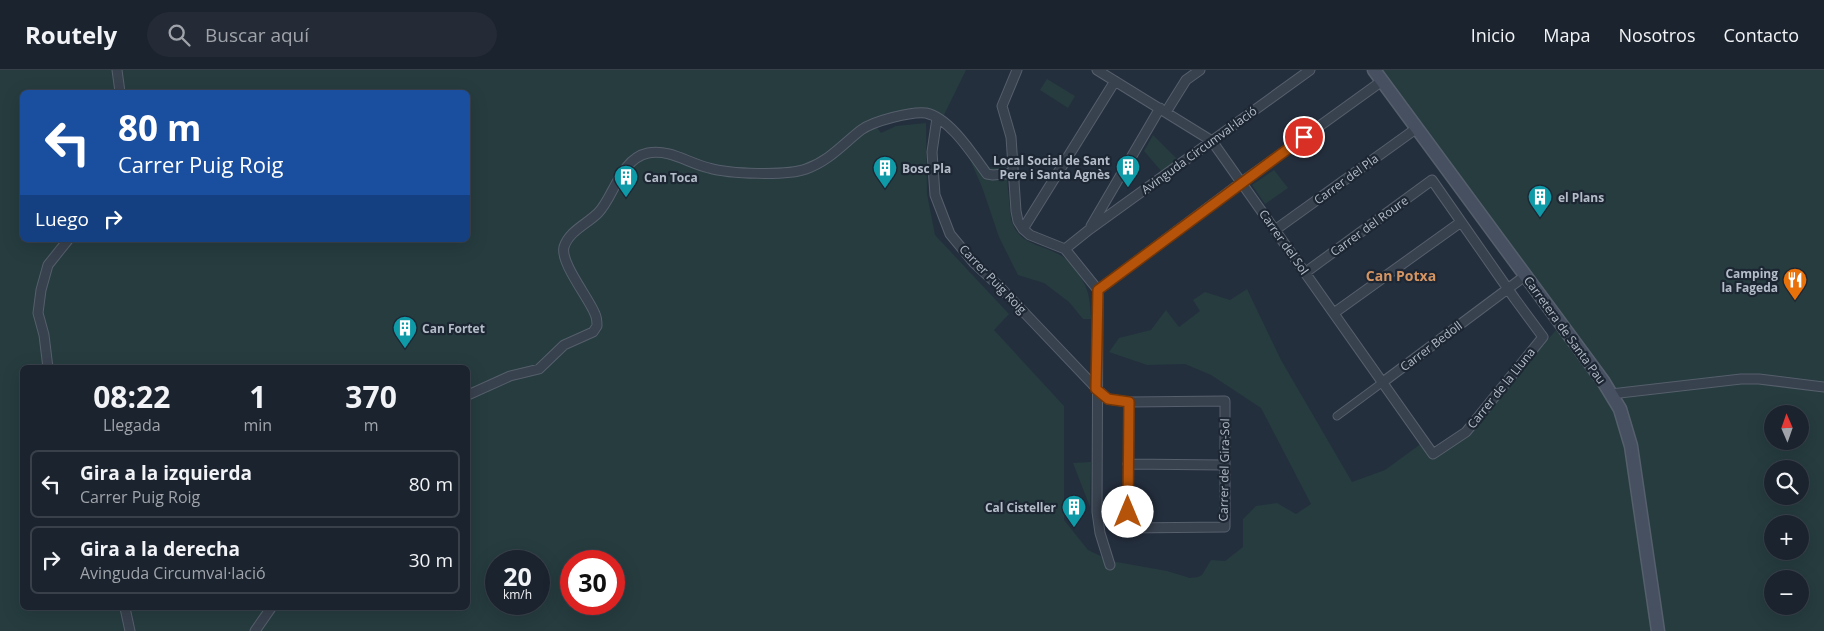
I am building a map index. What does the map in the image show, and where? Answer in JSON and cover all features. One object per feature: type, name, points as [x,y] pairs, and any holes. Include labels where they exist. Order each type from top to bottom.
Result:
[{"type":"main road","name":"Carretera de Santa Pau","points":[[1374,70],[1611,394],[1620,409],[1631,446],[1658,631]]},
{"type":"street","points":[[117,70],[120,90]]},
{"type":"street","points":[[1017,70],[1002,106],[1010,137],[1018,221],[1030,235],[1065,249],[1098,290],[1096,389],[1097,512],[1100,533],[1110,565]]},
{"type":"street","name":"Carrer del Sol","points":[[1097,70],[1212,141],[1433,454]]},
{"type":"street","points":[[1090,229],[1163,110],[1186,80],[1200,70]]},
{"type":"street","name":"Avinguda Circumval·lació","points":[[1065,249],[1310,70]]},
{"type":"street","points":[[1023,229],[1115,81]]},
{"type":"street","points":[[1098,290],[1242,182],[1382,81]]},
{"type":"street","points":[[470,394],[510,376],[539,369],[564,345],[593,332],[597,326],[595,314],[566,261],[564,250],[567,238],[600,211],[618,178],[631,162],[646,153],[668,153],[710,169],[783,173],[806,170],[827,160],[863,128],[895,116],[927,113],[938,118],[955,132],[987,174],[1013,173]]},
{"type":"street","name":"Carrer Puig Roig","points":[[938,118],[932,152],[935,195],[950,234],[974,264],[999,286],[1096,389],[1108,399],[1129,402],[1225,402]]},
{"type":"street","name":"Carrer del Pla","points":[[1276,230],[1417,128]]},
{"type":"street","name":"Carrer del Roure","points":[[1306,272],[1432,180],[1461,222]]},
{"type":"street","points":[[1334,313],[1461,222],[1508,289]]},
{"type":"street","points":[[48,365],[44,335],[38,313],[41,290],[48,265],[66,242]]},
{"type":"street","name":"Carrer Bedoll","points":[[1337,416],[1525,276]]},
{"type":"street","name":"Carrer de la Lluna","points":[[1433,454],[1466,432],[1543,337],[1508,289]]},
{"type":"street","points":[[1611,394],[1741,379],[1759,379],[1824,387]]},
{"type":"street","name":"Carrer del Gira-Sol","points":[[1129,402],[1128,528],[1225,527],[1225,402]]},
{"type":"street","points":[[1128,464],[1224,465]]},
{"type":"street","points":[[125,610],[130,631]]},
{"type":"street","points":[[255,631],[270,610]]},
{"type":"green space","points":[[0,70],[966,70],[943,117],[987,167],[998,168],[1004,165],[1007,156],[1006,170],[1011,219],[1015,228],[1026,240],[1058,254],[1070,263],[1086,288],[1091,319],[1083,319],[1069,302],[1044,283],[1018,275],[999,237],[982,187],[959,138],[929,116],[918,115],[876,126],[881,133],[896,126],[926,123],[927,194],[935,235],[1009,314],[994,330],[1064,406],[1064,520],[1088,550],[1111,561],[1167,571],[1190,578],[1202,575],[1211,560],[1225,561],[1243,547],[1243,519],[1256,506],[1277,503],[1296,514],[1311,504],[1261,408],[1211,375],[1185,364],[1147,365],[1109,352],[1119,338],[1151,330],[1166,310],[1179,327],[1200,311],[1193,300],[1205,292],[1230,300],[1247,289],[1281,360],[1352,482],[1385,470],[1422,443],[1429,454],[1456,444],[1465,438],[1561,324],[1374,70],[1824,70],[1824,631],[0,631]]},
{"type":"green space","points":[[1047,79],[1075,96],[1068,108],[1040,90]]},
{"type":"green space","points":[[1153,135],[1178,160],[1162,172],[1144,151]]},
{"type":"green space","points":[[1274,170],[1288,188],[1265,204],[1252,185]]},
{"type":"green space","points":[[1091,462],[1090,507],[1073,463]]},
{"type":"place","name":"Local Social de Sant Pere i Santa Agnès","points":[[1128,188]]},
{"type":"place","name":"Bosc Pla","points":[[885,189]]},
{"type":"place","name":"Can Toca","points":[[626,198]]},
{"type":"place","name":"el Plans","points":[[1540,218]]},
{"type":"place","name":"Camping la Fageda","points":[[1795,301]]},
{"type":"place","name":"Can Fortet","points":[[405,349]]},
{"type":"place","name":"Cal Cisteller","points":[[1074,528]]},
{"type":"district","name":"Can Potxa","points":[[1401,275]]},
{"type":"route","points":[[1128,512],[1129,402],[1108,399],[1096,389],[1098,290],[1304,137]]}]
